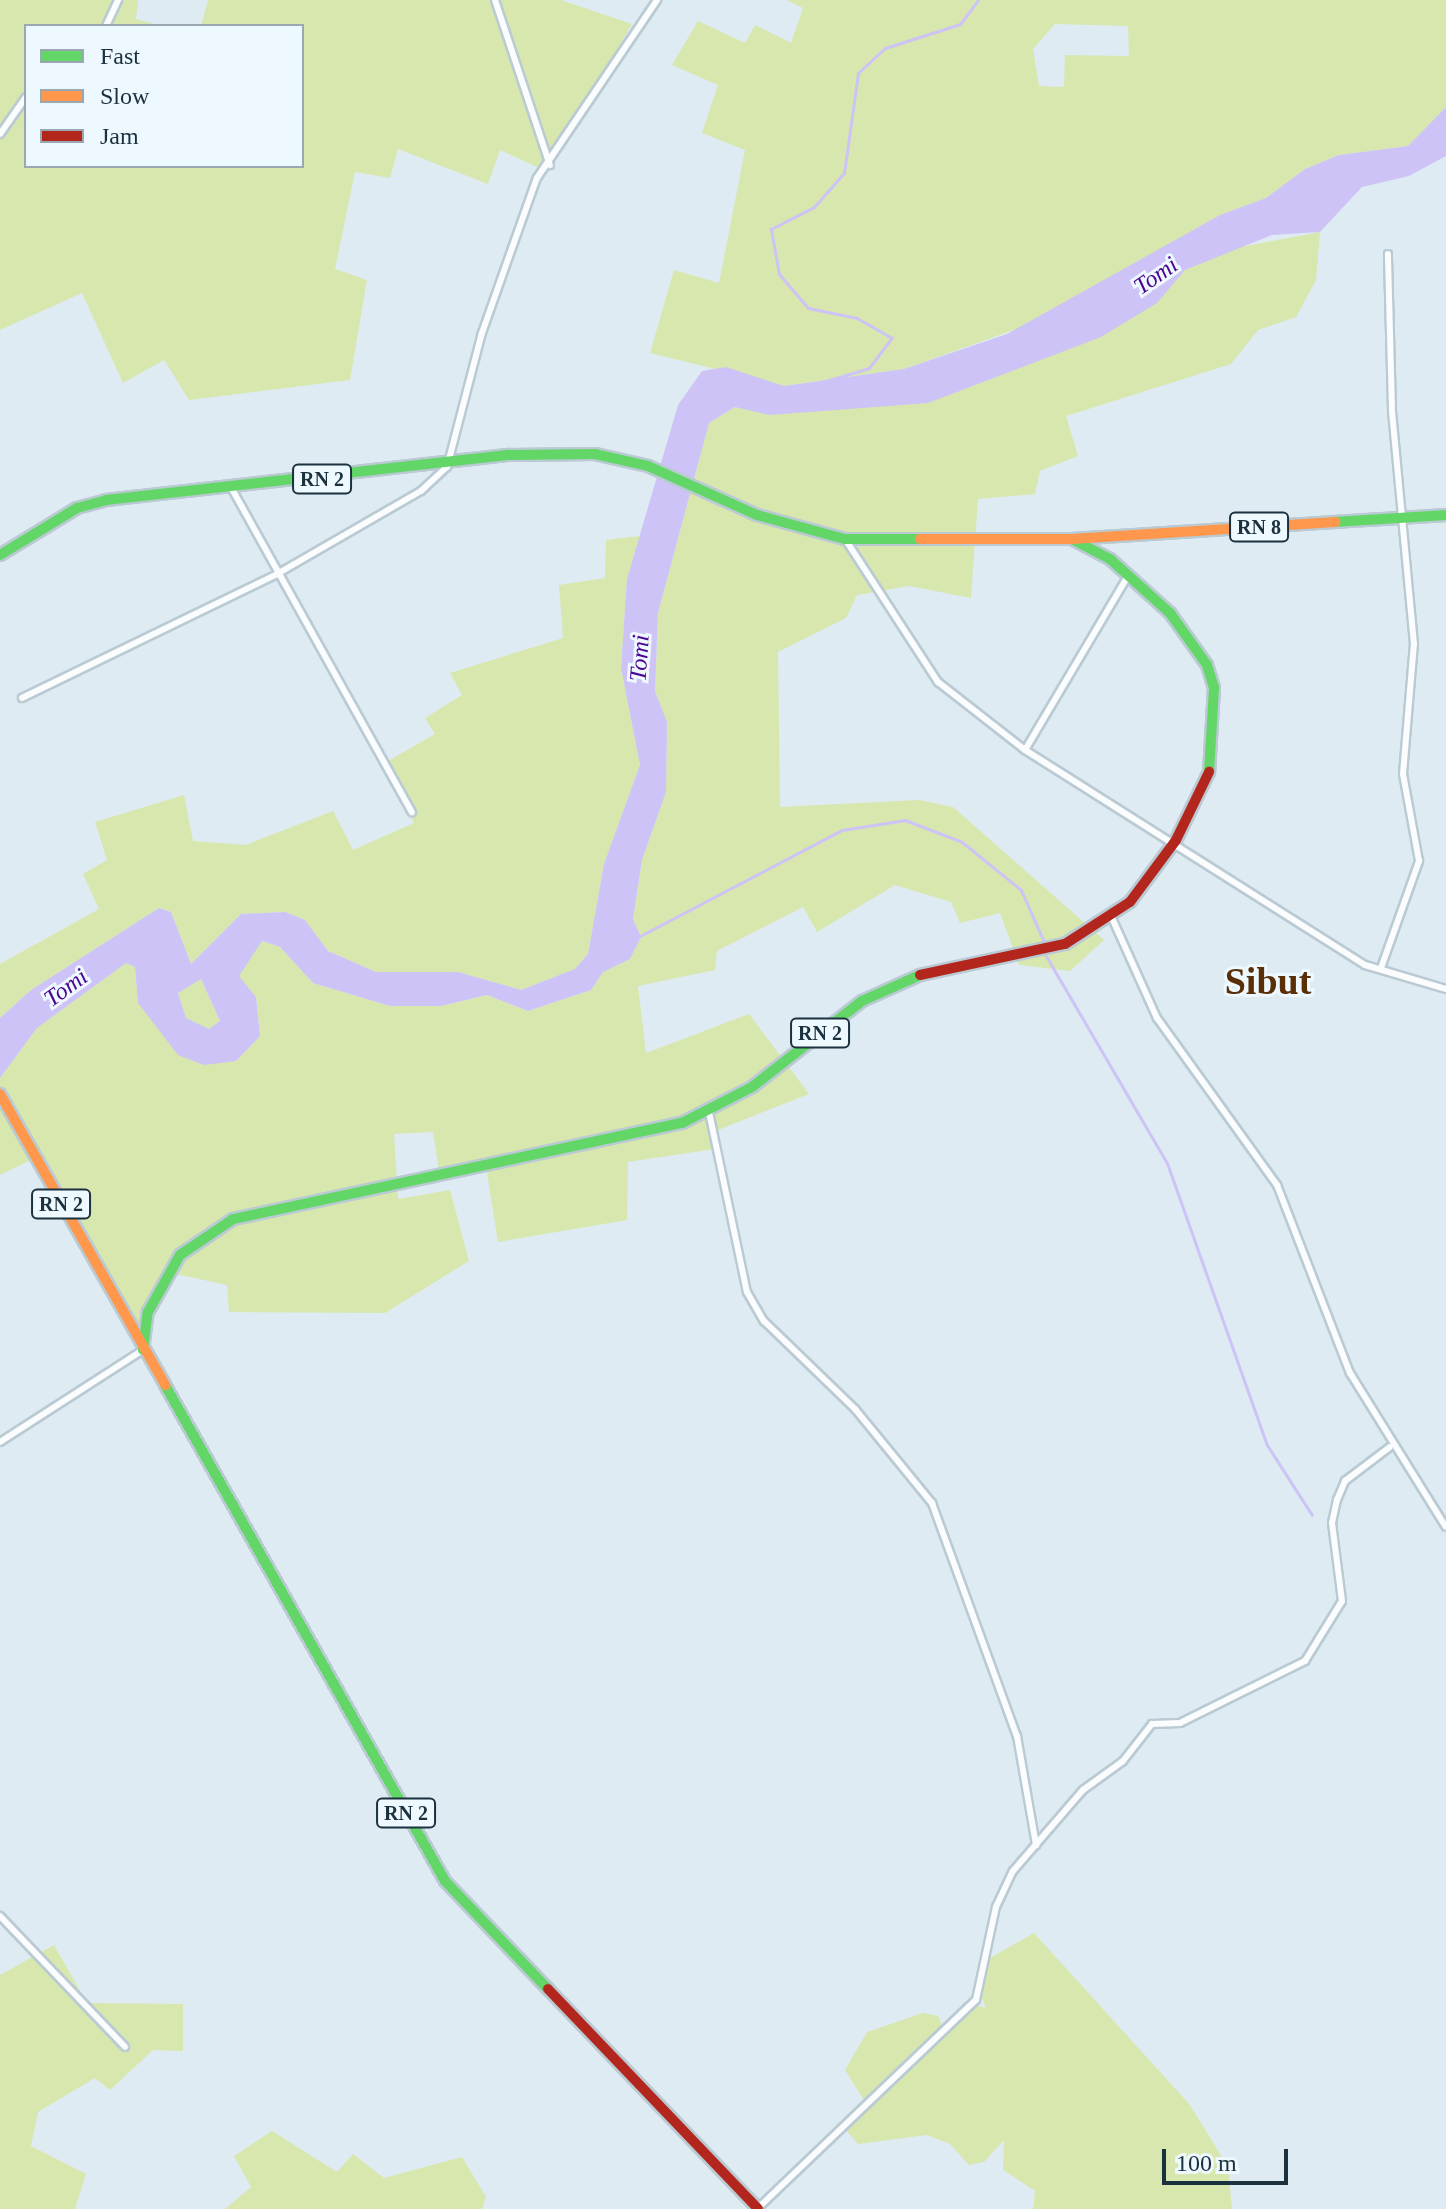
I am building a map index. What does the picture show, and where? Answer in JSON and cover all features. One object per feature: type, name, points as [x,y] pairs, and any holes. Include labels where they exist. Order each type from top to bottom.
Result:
[{"type":"main road","name":"RN 2","points":[[0,555],[77,508],[447,467],[510,455],[595,454],[656,470],[757,515],[845,539],[1072,539],[1129,574],[1192,639],[1214,688],[1213,764],[1176,840],[1112,918],[1050,949],[922,974],[862,1001],[709,1112],[233,1219],[180,1255],[148,1312],[143,1350]]},
{"type":"main road","name":"RN 8","points":[[1072,539],[1446,515]]},
{"type":"main road","name":"RN 2","points":[[0,1094],[445,1881],[758,2209]]},
{"type":"street","points":[[107,24],[118,0]]},
{"type":"street","points":[[495,0],[550,165]]},
{"type":"street","points":[[22,698],[277,574],[421,491],[447,467],[505,263],[537,178],[550,165],[657,0]]},
{"type":"street","points":[[0,134],[24,100]]},
{"type":"street","points":[[1381,968],[1419,861],[1403,774],[1414,644],[1400,518],[1388,254]]},
{"type":"street","points":[[232,489],[412,812]]},
{"type":"street","points":[[845,539],[938,682],[1025,750],[1176,840],[1365,965],[1446,989]]},
{"type":"street","points":[[1025,750],[1129,574]]},
{"type":"street","points":[[1112,918],[1157,1018],[1277,1185],[1350,1373],[1390,1447],[1446,1527]]},
{"type":"street","points":[[709,1112],[747,1292],[764,1321],[855,1409],[932,1503],[1017,1736],[1036,1845]]},
{"type":"street","points":[[0,1442],[143,1350]]},
{"type":"street","points":[[758,2209],[976,2000],[996,1907],[1036,1845],[1152,1724],[1180,1723],[1305,1661],[1342,1601],[1332,1523],[1337,1500],[1345,1481],[1390,1447]]},
{"type":"street","points":[[0,1916],[125,2047]]},
{"type":"green space","points":[[0,0],[138,0],[136,19],[154,24],[24,24],[24,168],[304,168],[304,24],[202,24],[208,0],[561,0],[632,24],[546,171],[500,150],[488,184],[398,149],[390,178],[355,172],[335,269],[367,280],[350,380],[189,400],[164,360],[123,383],[82,293],[0,330]]},
{"type":"green space","points":[[787,0],[1446,0],[1446,107],[1408,146],[1339,155],[1305,169],[1266,198],[1220,215],[1039,321],[904,369],[784,386],[650,353],[674,270],[719,283],[745,150],[702,133],[718,85],[672,65],[698,21],[745,43],[755,25],[791,43],[803,8]],"holes":[[[1055,24],[1128,26],[1129,56],[1065,55],[1064,87],[1039,86],[1033,49]]]},
{"type":"green space","points":[[1320,232],[1316,280],[1296,317],[1258,330],[1231,364],[1066,416],[1078,456],[1040,471],[1035,494],[978,499],[971,598],[909,586],[857,595],[846,618],[778,652],[780,807],[919,800],[953,807],[1104,940],[1070,971],[1019,965],[1000,913],[960,923],[951,902],[895,885],[817,932],[803,907],[717,951],[715,970],[638,986],[646,1053],[749,1014],[809,1094],[718,1130],[721,1148],[628,1162],[627,1220],[498,1242],[485,1161],[439,1172],[433,1132],[394,1134],[398,1199],[450,1190],[469,1261],[385,1313],[229,1312],[227,1285],[166,1272],[135,1330],[41,1155],[0,1175],[0,1078],[37,1028],[126,963],[135,967],[138,1003],[236,1061],[260,1036],[256,997],[238,976],[261,941],[280,947],[313,983],[390,1006],[441,1006],[487,995],[528,1011],[591,990],[603,972],[630,959],[641,937],[633,919],[642,860],[666,792],[667,723],[655,691],[658,613],[709,423],[735,407],[771,415],[1157,303],[1184,270],[1225,250]]},
{"type":"green space","points":[[640,536],[627,579],[621,668],[640,765],[604,864],[588,954],[575,969],[521,990],[458,972],[376,972],[328,951],[305,920],[285,912],[241,914],[191,964],[171,912],[159,908],[31,990],[0,1018],[0,964],[99,909],[83,874],[107,860],[95,822],[184,795],[193,841],[246,845],[333,811],[353,850],[414,823],[383,764],[435,734],[425,718],[462,695],[450,673],[563,638],[559,585],[605,578],[606,540]]},
{"type":"green space","points":[[201,979],[220,1021],[209,1029],[186,1018],[178,993]]},
{"type":"green space","points":[[1034,1933],[1190,2105],[1228,2167],[1232,2209],[1033,2209],[1035,2191],[1003,2170],[1004,2140],[984,2162],[969,2165],[950,2144],[927,2135],[858,2144],[844,2128],[849,2115],[869,2108],[845,2070],[867,2032],[923,2013],[938,2016],[947,2036],[964,2002],[986,2008],[981,1995],[990,1958]]},
{"type":"green space","points":[[54,1945],[87,2003],[183,2004],[183,2051],[153,2050],[110,2090],[95,2078],[38,2112],[31,2146],[86,2174],[75,2209],[0,2209],[0,1975]]},
{"type":"green space","points":[[272,2131],[337,2172],[353,2154],[384,2178],[462,2157],[486,2197],[482,2209],[225,2209],[251,2187],[234,2156]]},
{"type":"water","name":"Tomi","points":[[1446,107],[1446,156],[1409,176],[1362,187],[1320,232],[1272,235],[1185,270],[1157,303],[1101,337],[928,403],[770,415],[735,407],[709,423],[658,613],[655,691],[667,722],[666,792],[642,860],[633,919],[641,937],[630,959],[603,972],[591,990],[528,1011],[487,995],[441,1006],[390,1006],[313,983],[280,947],[262,941],[239,976],[256,997],[260,1036],[236,1061],[204,1065],[178,1055],[138,1003],[135,967],[126,963],[37,1028],[0,1078],[0,1018],[31,990],[159,908],[171,912],[191,964],[241,914],[285,912],[305,920],[328,951],[376,972],[458,972],[521,990],[575,969],[588,954],[604,864],[640,765],[621,668],[627,579],[678,405],[702,371],[726,367],[784,386],[904,369],[1007,334],[1220,215],[1266,198],[1305,169],[1339,155],[1408,146]],"holes":[[[201,979],[220,1021],[209,1029],[186,1018],[178,993]]]},
{"type":"waterway","points":[[826,381],[869,368],[892,338],[857,318],[808,308],[779,274],[771,229],[814,207],[844,173],[858,73],[885,48],[960,24],[978,0]]},
{"type":"waterway","points":[[638,937],[842,830],[905,820],[962,842],[1021,890],[1044,942]]},
{"type":"waterway","points":[[1046,956],[1167,1163],[1267,1445],[1312,1515]]},
{"type":"traffic: fast","points":[[0,555],[77,508],[106,500],[510,455],[595,454],[648,466],[757,515],[845,539],[920,539]]},
{"type":"traffic: fast","points":[[1335,522],[1446,515]]},
{"type":"traffic: fast","points":[[1072,539],[1110,559],[1170,613],[1207,665],[1214,688],[1209,772]]},
{"type":"traffic: fast","points":[[143,1350],[148,1312],[180,1255],[233,1219],[682,1123],[752,1087],[862,1001],[920,975]]},
{"type":"traffic: fast","points":[[165,1385],[445,1881],[548,1989]]},
{"type":"traffic: slow","points":[[920,539],[1072,539],[1335,522]]},
{"type":"traffic: slow","points":[[0,1094],[165,1385]]},
{"type":"traffic: jam","points":[[920,975],[1065,944],[1130,902],[1176,840],[1209,772]]},
{"type":"traffic: jam","points":[[548,1989],[758,2209]]},
{"type":"district","name":"Sibut","points":[[1268,982]]}]
